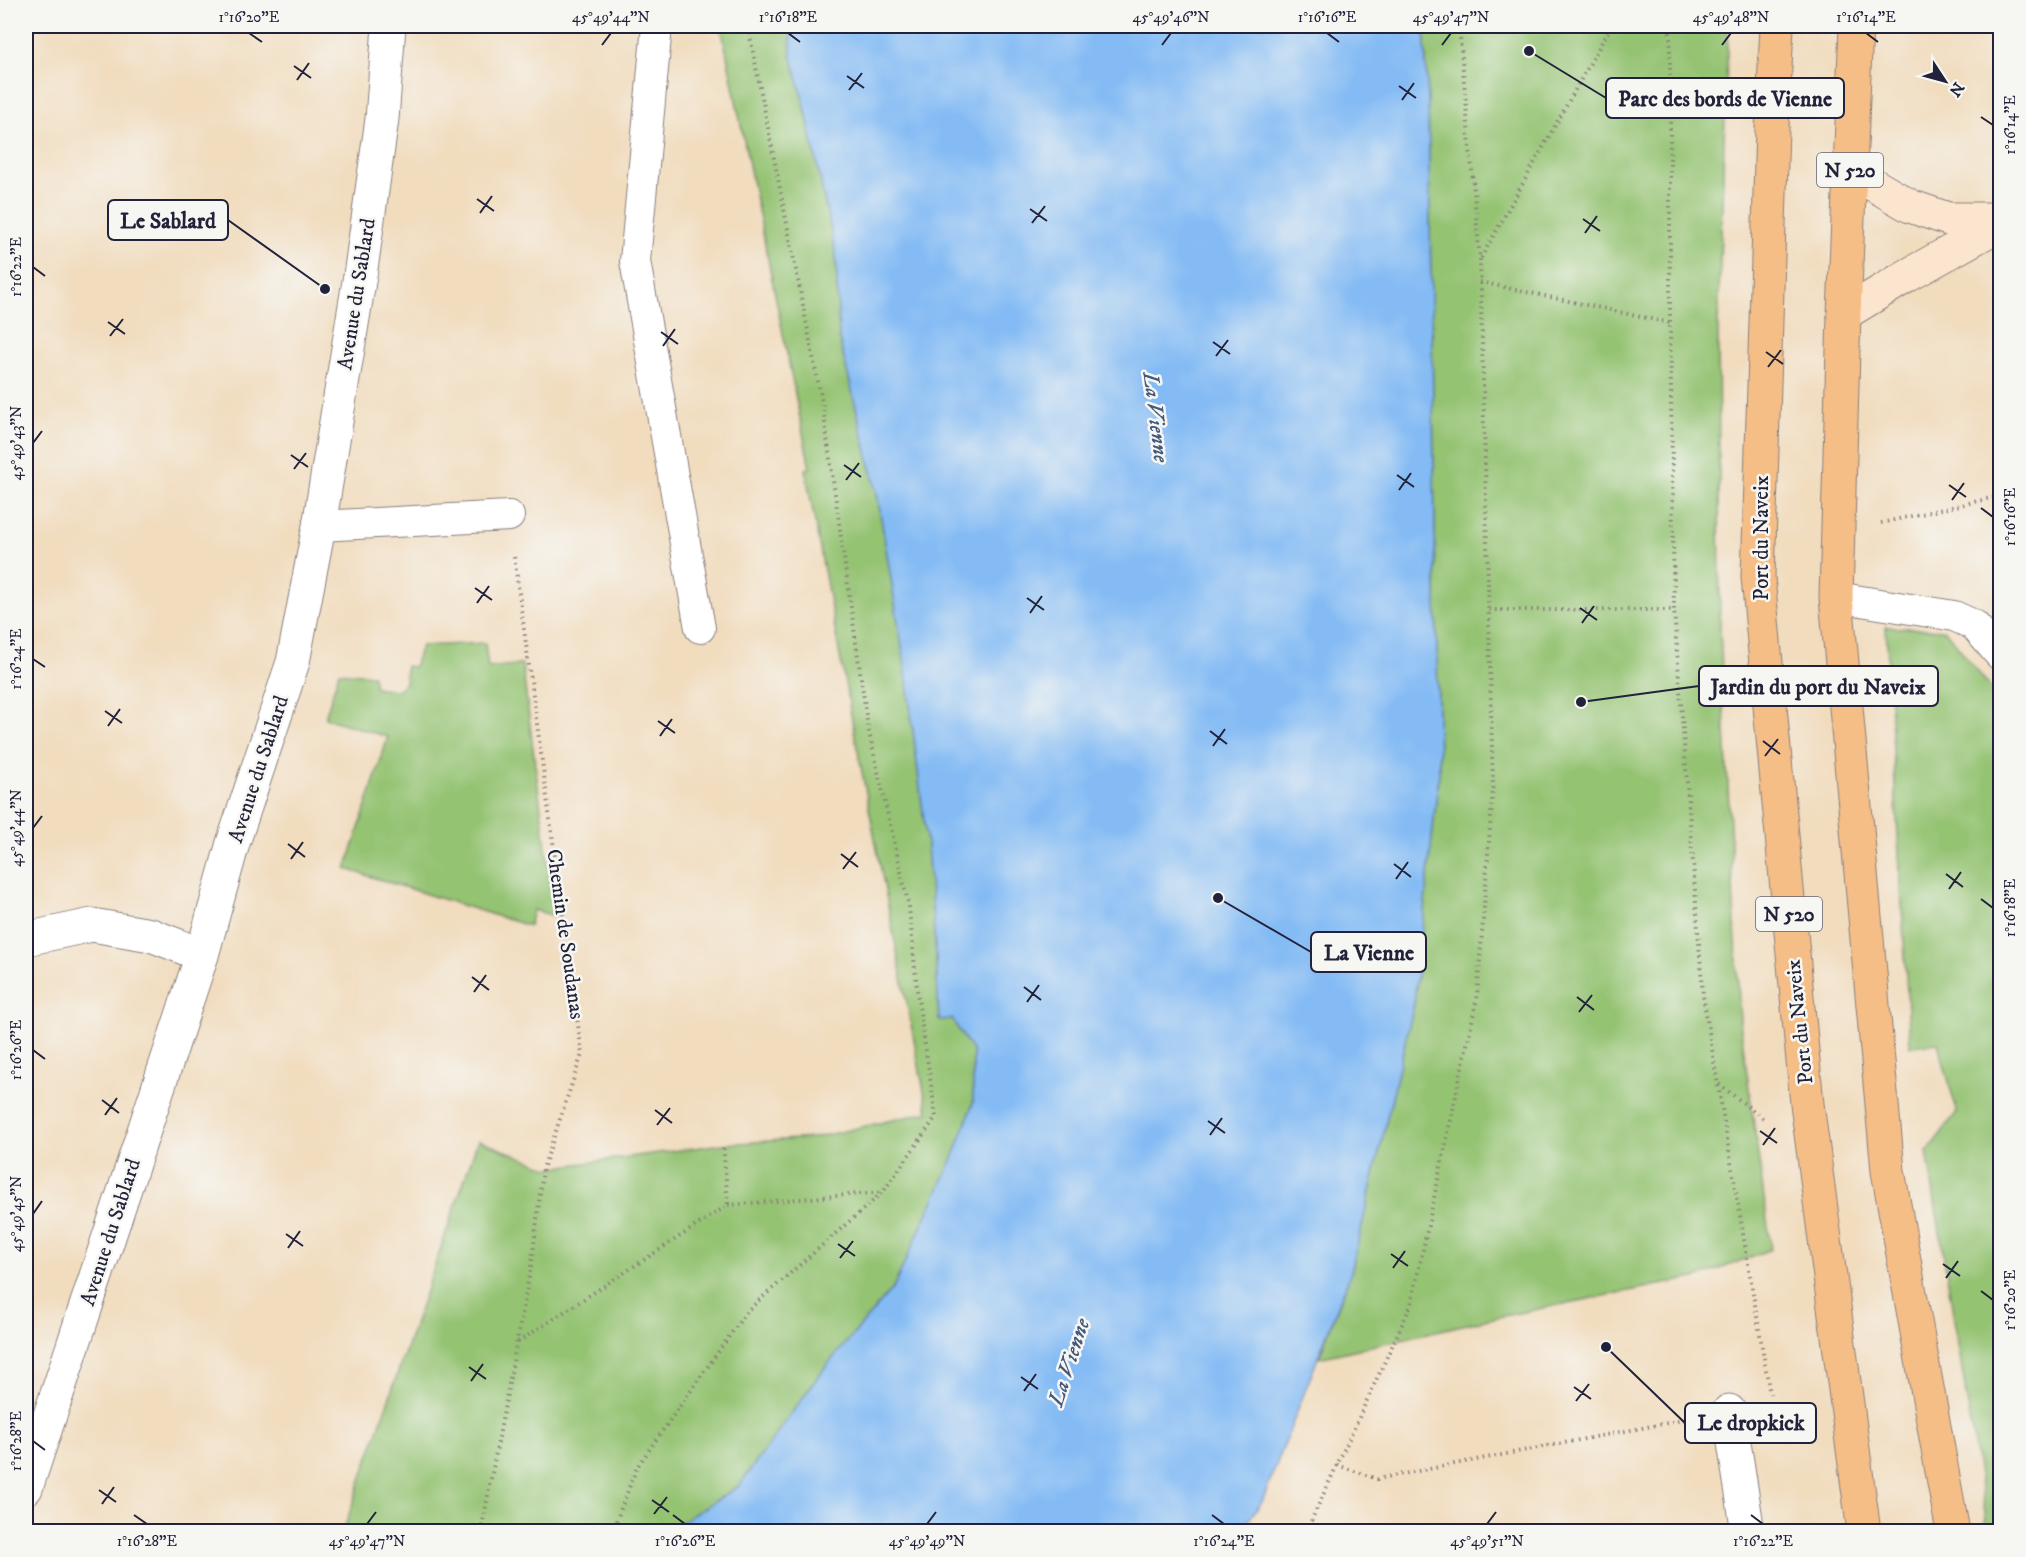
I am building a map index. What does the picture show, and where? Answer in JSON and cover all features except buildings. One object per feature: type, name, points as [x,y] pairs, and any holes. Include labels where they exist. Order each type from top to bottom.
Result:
[{"type":"main road","name":"Port du Naveix","points":[[1777,26],[1758,576],[1807,1104],[1864,1532]]},
{"type":"main road","name":"N 520","points":[[1856,26],[1844,314],[1836,597],[1888,1171],[1953,1532]]},
{"type":"main road","points":[[1850,171],[1910,206],[1948,219],[2001,222]]},
{"type":"main road","points":[[1844,314],[2001,222]]},
{"type":"street","name":"Avenue du Sablard","points":[[26,1488],[202,955],[233,843],[293,662],[319,526],[361,269],[379,141],[388,26]]},
{"type":"street","points":[[26,939],[92,925],[151,935],[202,955]]},
{"type":"street","points":[[1729,1412],[1748,1532]]},
{"type":"lane","points":[[657,26],[635,261],[700,628]]},
{"type":"lane","points":[[319,526],[509,516]]},
{"type":"lane","points":[[1836,597],[1954,616],[1974,625],[2001,655]]},
{"type":"path","points":[[612,1532],[637,1467],[747,1311],[883,1192],[936,1117],[918,999],[909,907],[868,728],[822,402],[748,26]]},
{"type":"path","points":[[1306,1532],[1412,1305],[1477,998],[1493,789],[1480,259],[1459,26]]},
{"type":"path","points":[[1480,259],[1611,26]]},
{"type":"path","points":[[1337,1465],[1377,1479],[1729,1412],[1771,1401],[1703,996],[1674,610],[1670,323],[1670,26]]},
{"type":"path","points":[[1480,282],[1670,323]]},
{"type":"path","points":[[1879,523],[2001,496]]},
{"type":"path","name":"Chemin de Soudanas","points":[[482,1532],[532,1261],[543,1169],[582,1054],[509,516]]},
{"type":"path","points":[[1489,610],[1674,610]]},
{"type":"path","points":[[1718,1084],[1771,1124]]},
{"type":"path","points":[[723,1144],[728,1205]]},
{"type":"path","points":[[517,1343],[728,1205],[883,1192]]},
{"type":"green space","points":[[721,26],[791,26],[791,54],[806,111],[836,255],[839,338],[877,493],[905,665],[927,845],[939,1020],[952,1019],[973,1052],[973,1103],[954,1156],[893,1288],[822,1371],[739,1486],[667,1531],[343,1532],[478,1140],[549,1168],[723,1144],[813,1138],[928,1112],[805,469],[810,468]]},
{"type":"green space","points":[[1424,26],[1728,26],[1718,324],[1720,630],[1740,1022],[1771,1249],[1699,1277],[1493,1318],[1319,1358],[1351,1272],[1414,1004],[1439,773],[1428,100]]},
{"type":"green space","points":[[1886,627],[1945,630],[2000,700],[2000,1531],[1988,1531],[1927,1152],[1957,1112],[1938,1043],[1910,1046]]},
{"type":"green space","points":[[485,643],[488,668],[522,664],[555,916],[533,910],[529,926],[346,869],[388,737],[325,718],[339,672],[373,675],[375,687],[397,690],[405,683],[406,666],[414,667],[421,646]]},
{"type":"water","points":[[791,26],[1424,26],[1428,100],[1439,773],[1414,1004],[1351,1272],[1262,1502],[1240,1531],[667,1531],[739,1486],[822,1371],[893,1288],[954,1156],[973,1103],[973,1052],[952,1019],[939,1020],[927,845],[905,665],[877,493],[839,338],[836,255],[806,111],[791,54]]},
{"type":"place","name":"Parc des bords de Vienne","points":[[1529,51]]},
{"type":"place","name":"Le Sablard","points":[[325,289]]},
{"type":"place","name":"Jardin du port du Naveix","points":[[1581,702]]},
{"type":"place","name":"La Vienne","points":[[1218,898]]},
{"type":"place","name":"Le dropkick","points":[[1606,1347]]}]
